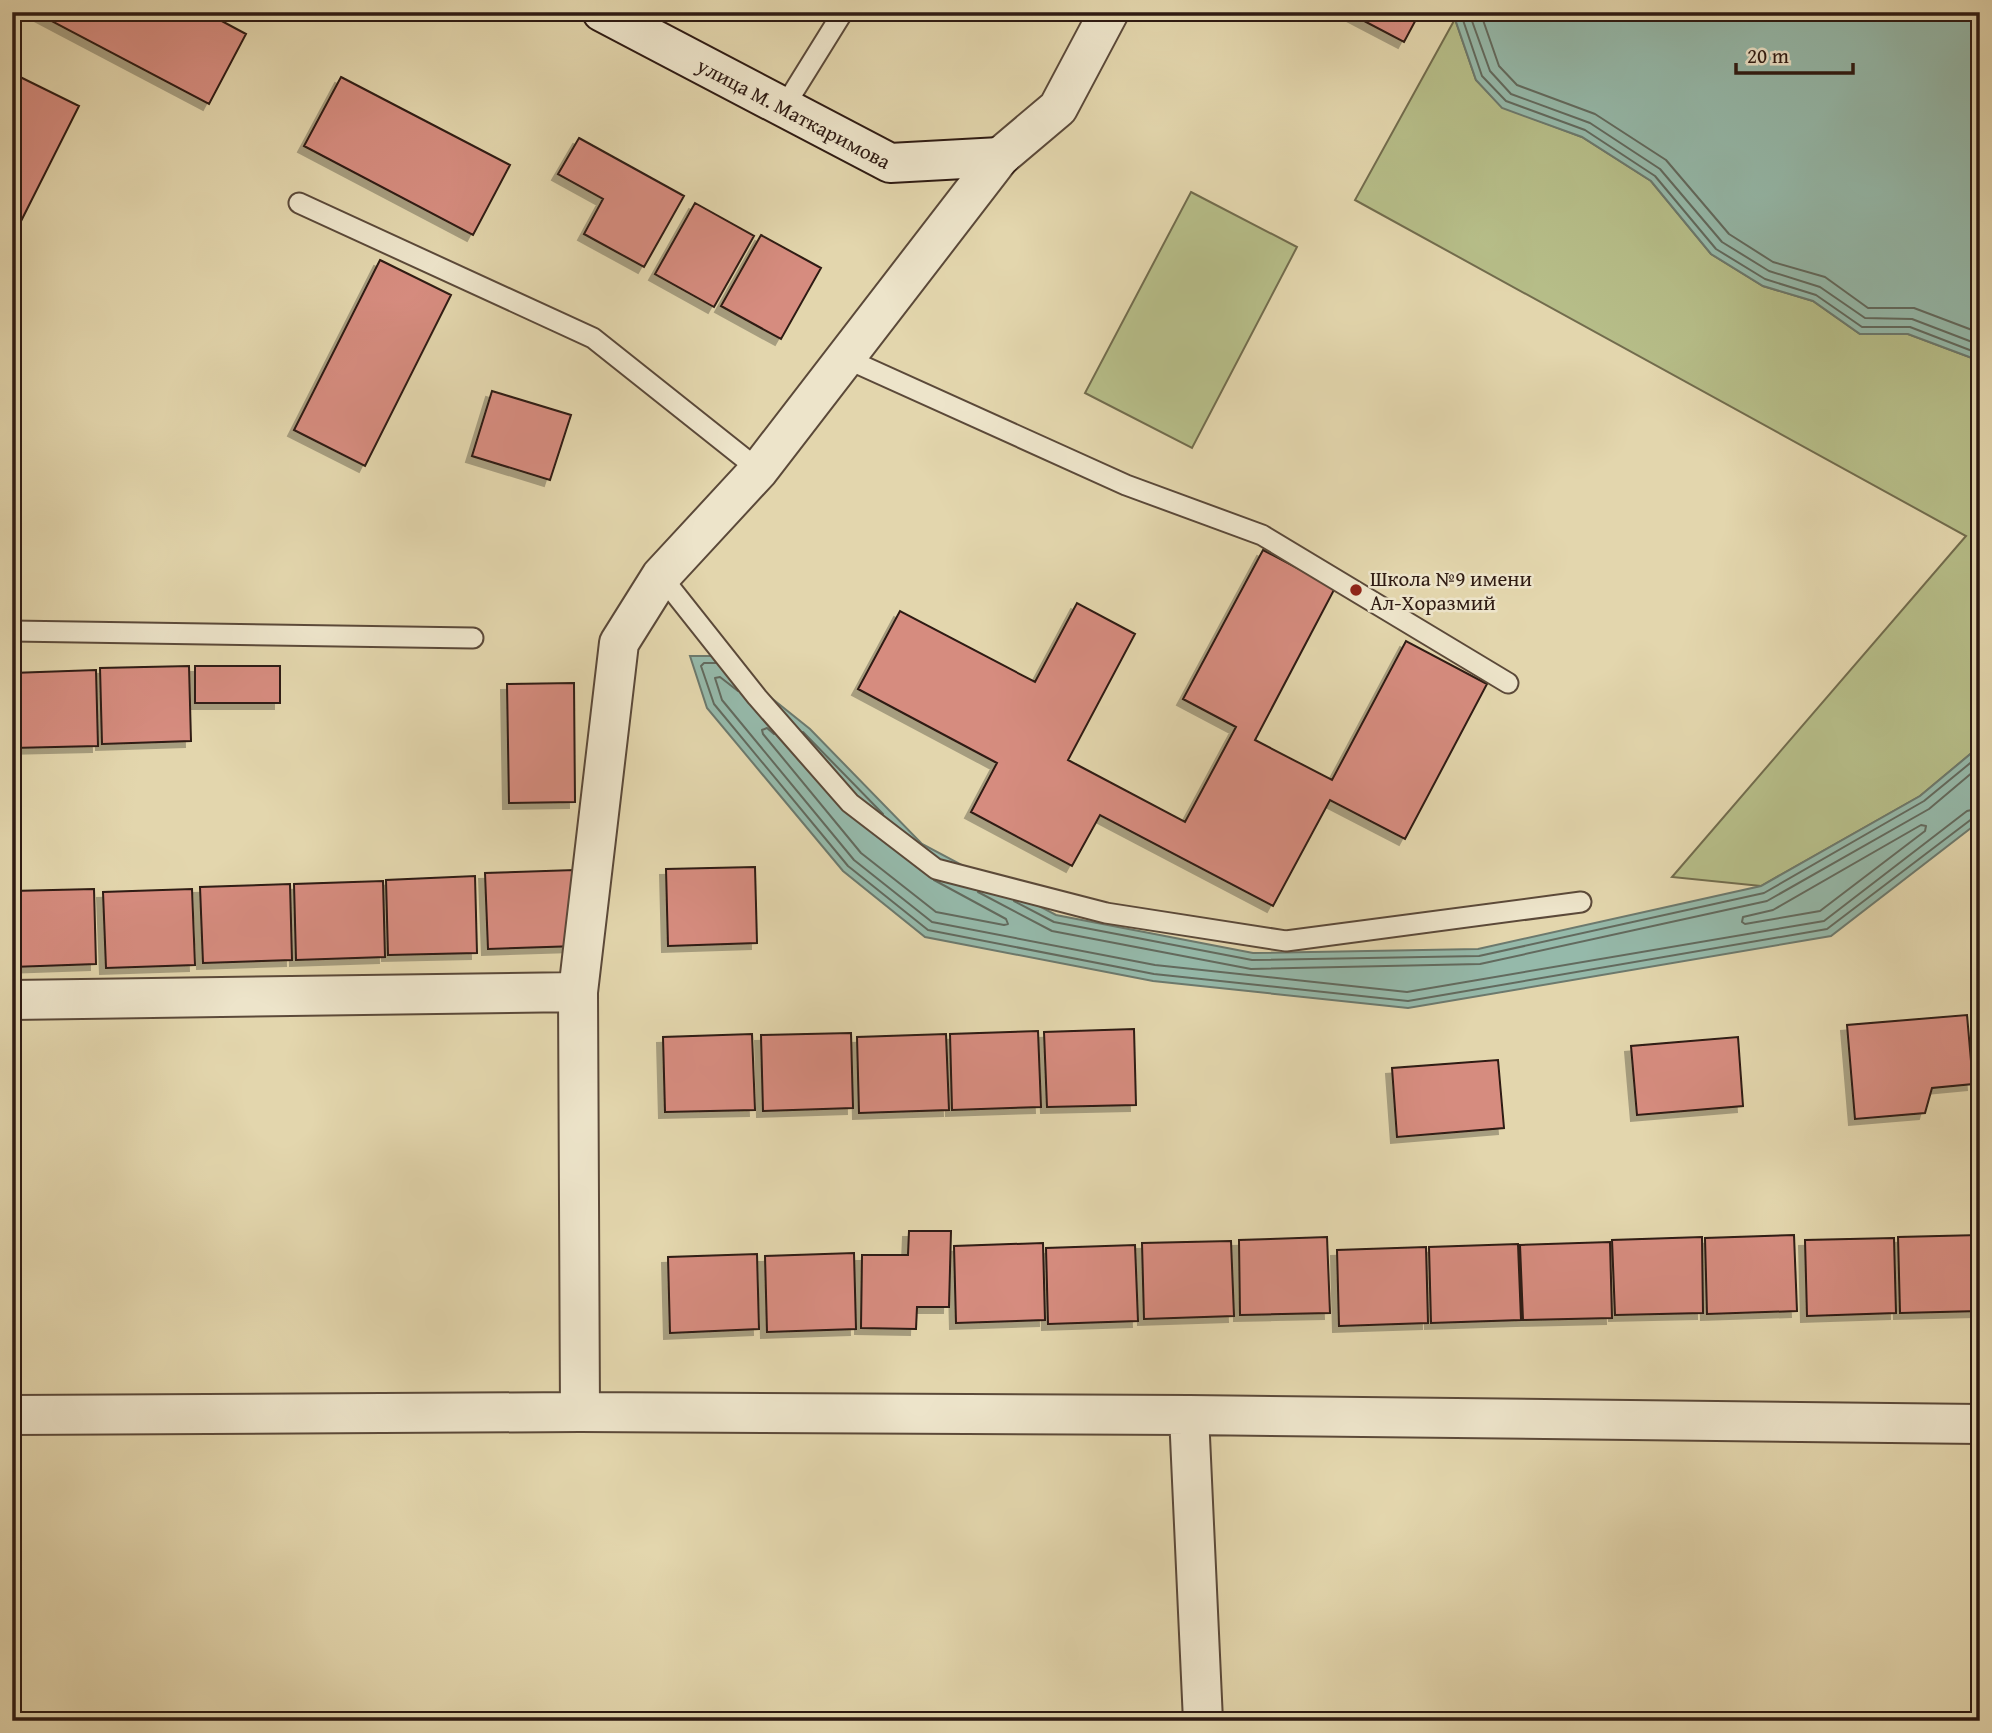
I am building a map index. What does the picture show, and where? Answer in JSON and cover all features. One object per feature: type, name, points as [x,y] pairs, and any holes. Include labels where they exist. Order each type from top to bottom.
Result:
[{"type":"street","name":"улица М. Маткаримова","points":[[602,12],[890,163],[1000,157]]},
{"type":"street","points":[[580,1412],[578,992],[619,643],[662,576],[759,470],[1000,157],[1058,108],[1109,12]]},
{"type":"street","points":[[12,1000],[578,992]]},
{"type":"street","points":[[12,1415],[580,1412],[1189,1415],[1980,1424]]},
{"type":"street","points":[[1189,1415],[1203,1721]]},
{"type":"lane","points":[[784,107],[843,12]]},
{"type":"lane","points":[[299,203],[593,338],[759,470]]},
{"type":"lane","points":[[845,358],[1126,485],[1262,535],[1508,683]]},
{"type":"lane","points":[[662,576],[757,697],[850,803],[936,869],[1106,913],[1286,940],[1581,902]]},
{"type":"lane","points":[[12,631],[473,638]]},
{"type":"green space","points":[[1455,19],[1476,80],[1502,107],[1582,137],[1651,181],[1711,254],[1763,286],[1813,301],[1860,334],[1908,334],[1980,361],[1980,746],[1920,796],[1761,886],[1672,877],[1966,536],[1355,200]]},
{"type":"green space","points":[[1191,192],[1297,247],[1192,448],[1085,393]]},
{"type":"water","points":[[1459,12],[1980,12],[1980,361],[1908,334],[1860,334],[1813,301],[1763,286],[1711,254],[1651,181],[1582,137],[1502,108],[1476,80],[1455,19]]},
{"type":"water","points":[[690,656],[719,656],[810,729],[922,844],[1056,915],[1253,953],[1478,949],[1761,886],[1920,796],[1980,746],[1980,821],[1831,936],[1408,1008],[1153,981],[925,937],[843,871],[707,708]]},
{"type":"building","points":[[42,12],[205,12],[246,34],[209,104],[40,15]]},
{"type":"building","points":[[1347,12],[1420,12],[1404,42]]},
{"type":"building","points":[[12,73],[79,106],[12,239]]},
{"type":"building","points":[[341,77],[510,165],[473,235],[304,146]]},
{"type":"building","points":[[579,138],[684,196],[644,267],[584,234],[603,199],[558,174]]},
{"type":"building","points":[[695,203],[754,236],[714,307],[655,274]]},
{"type":"building","points":[[761,235],[821,268],[781,339],[721,306]]},
{"type":"building","points":[[380,260],[451,295],[365,466],[294,430]]},
{"type":"building","points":[[492,391],[571,415],[550,480],[472,456]]},
{"type":"building","points":[[1263,550],[1335,588],[1255,740],[1332,780],[1406,641],[1487,684],[1405,839],[1330,800],[1273,906],[1100,815],[1072,866],[971,812],[997,763],[858,689],[900,611],[1035,682],[1077,603],[1135,634],[1068,760],[1185,822],[1236,727],[1183,699]]},
{"type":"building","points":[[189,666],[191,741],[102,744],[100,668]]},
{"type":"building","points":[[195,666],[280,666],[280,703],[195,703]]},
{"type":"building","points":[[96,670],[98,746],[12,748],[12,673]]},
{"type":"building","points":[[574,683],[575,802],[509,803],[507,684]]},
{"type":"building","points":[[755,867],[757,943],[668,946],[666,869]]},
{"type":"building","points":[[575,870],[577,946],[488,949],[485,873]]},
{"type":"building","points":[[475,876],[477,953],[388,955],[386,880]]},
{"type":"building","points":[[383,881],[385,957],[296,960],[294,884]]},
{"type":"building","points":[[290,884],[292,960],[203,963],[200,887]]},
{"type":"building","points":[[94,889],[96,964],[12,967],[12,891]]},
{"type":"building","points":[[192,889],[195,965],[106,968],[103,892]]},
{"type":"building","points":[[1967,1015],[1973,1084],[1932,1088],[1925,1113],[1855,1119],[1847,1025]]},
{"type":"building","points":[[1134,1029],[1136,1105],[1047,1107],[1044,1032]]},
{"type":"building","points":[[1038,1031],[1041,1107],[952,1110],[950,1034]]},
{"type":"building","points":[[851,1033],[853,1108],[763,1111],[761,1035]]},
{"type":"building","points":[[752,1034],[755,1110],[665,1112],[663,1037]]},
{"type":"building","points":[[946,1034],[949,1110],[859,1113],[857,1037]]},
{"type":"building","points":[[1738,1037],[1743,1106],[1637,1115],[1631,1046]]},
{"type":"building","points":[[1498,1060],[1504,1128],[1397,1137],[1392,1068]]},
{"type":"building","points":[[909,1231],[951,1231],[949,1307],[917,1307],[916,1329],[861,1328],[862,1255],[908,1255]]},
{"type":"building","points":[[1794,1235],[1797,1311],[1707,1314],[1705,1238]]},
{"type":"building","points":[[1980,1235],[1980,1311],[1900,1313],[1898,1237]]},
{"type":"building","points":[[1327,1237],[1330,1313],[1240,1315],[1239,1240]]},
{"type":"building","points":[[1702,1237],[1703,1313],[1615,1315],[1612,1240]]},
{"type":"building","points":[[1894,1238],[1896,1313],[1807,1316],[1805,1240]]},
{"type":"building","points":[[1231,1241],[1234,1316],[1144,1319],[1142,1243]]},
{"type":"building","points":[[1610,1242],[1612,1318],[1523,1320],[1520,1245]]},
{"type":"building","points":[[1043,1243],[1045,1320],[956,1323],[954,1246]]},
{"type":"building","points":[[1518,1244],[1521,1320],[1431,1323],[1429,1247]]},
{"type":"building","points":[[1135,1245],[1138,1321],[1048,1324],[1046,1248]]},
{"type":"building","points":[[1426,1247],[1428,1323],[1339,1326],[1337,1250]]},
{"type":"building","points":[[854,1253],[856,1329],[767,1332],[765,1256]]},
{"type":"building","points":[[757,1254],[759,1329],[670,1333],[668,1257]]},
{"type":"place","name":"Школа №9 имени Ал-Хоразмий","points":[[1356,590]]}]
